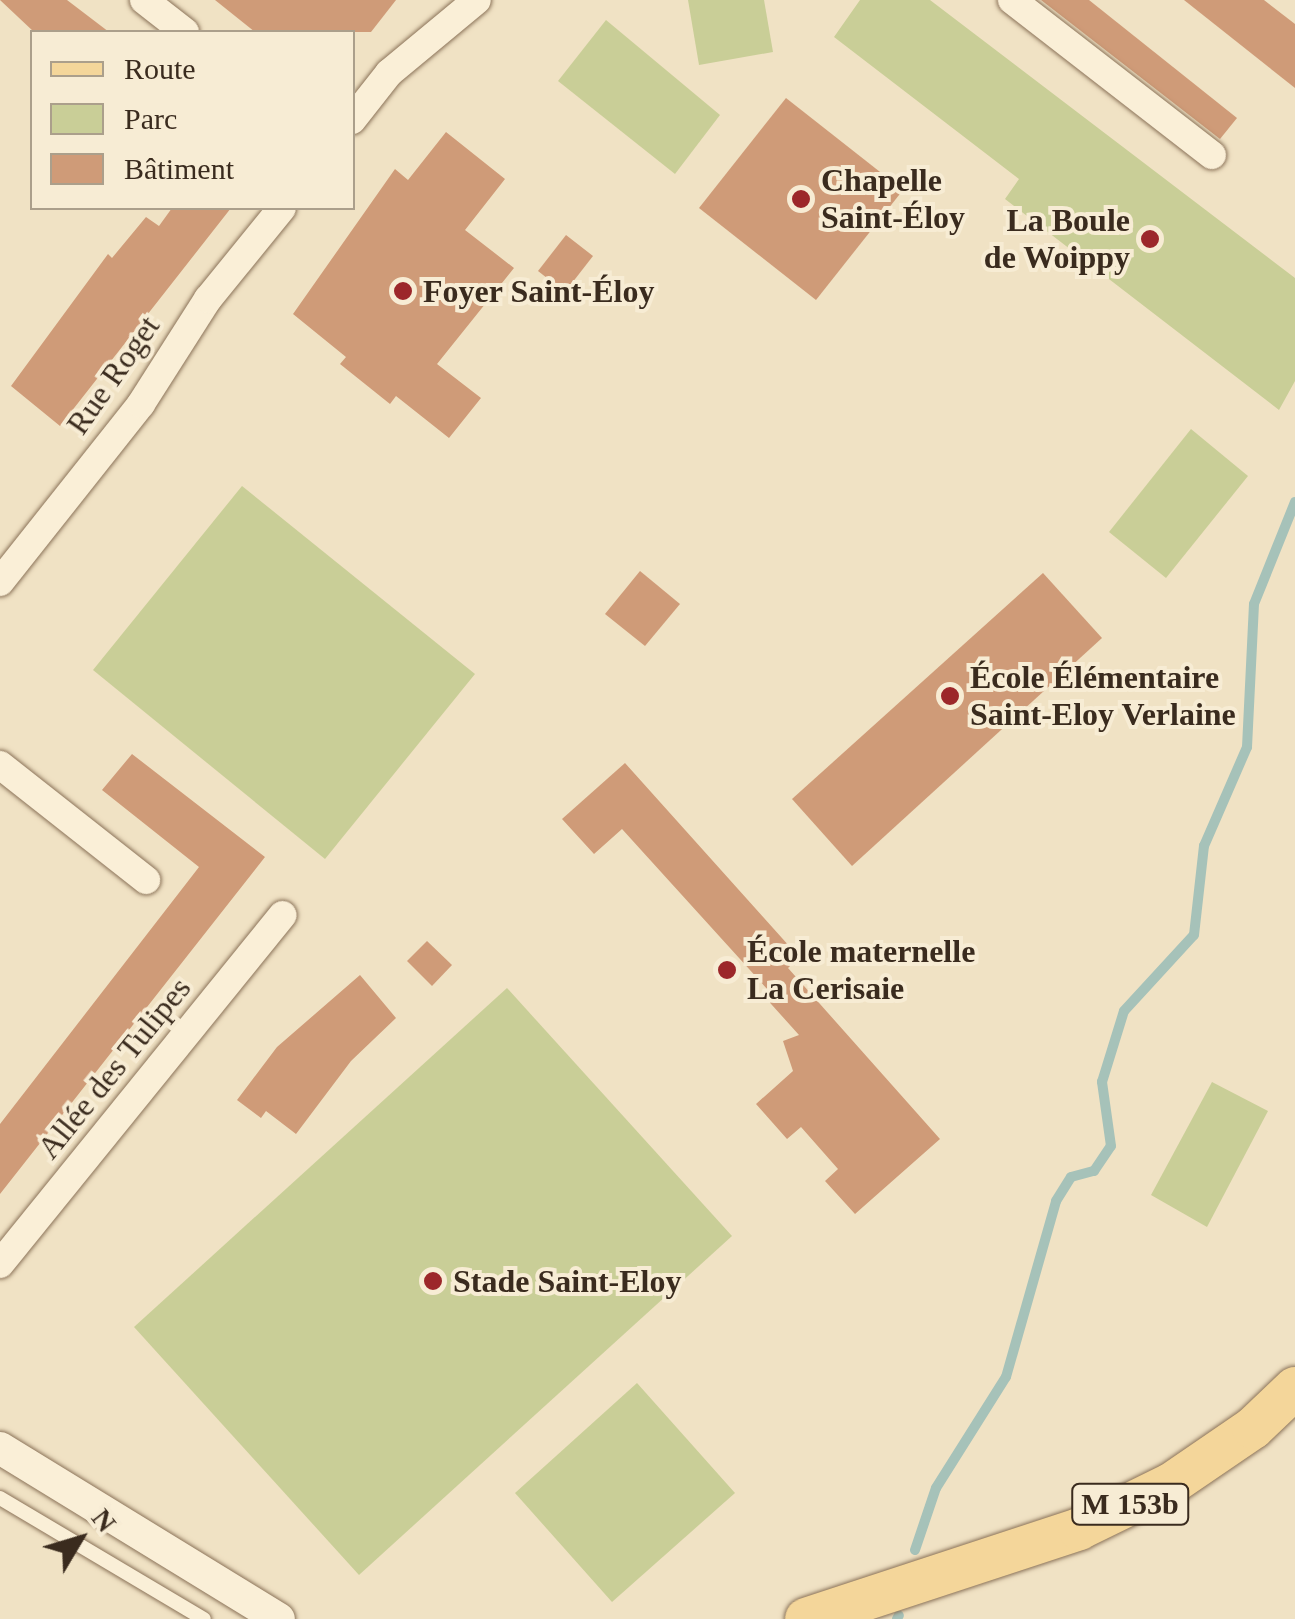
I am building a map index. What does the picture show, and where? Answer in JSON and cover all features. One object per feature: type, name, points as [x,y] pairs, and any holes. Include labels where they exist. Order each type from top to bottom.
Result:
[{"type":"main road","name":"M 153b","points":[[806,1619],[1079,1530],[1171,1484],[1254,1428],[1295,1388]]},
{"type":"street","points":[[144,0],[182,30]]},
{"type":"street","points":[[355,116],[390,73],[476,0]]},
{"type":"street","points":[[1012,0],[1212,156]]},
{"type":"street","name":"Rue Roget","points":[[0,582],[141,404],[208,299],[280,210]]},
{"type":"street","points":[[0,765],[146,880]]},
{"type":"street","name":"Allée des Tulipes","points":[[0,1264],[283,916]]},
{"type":"street","points":[[0,1448],[279,1619]]},
{"type":"lane","points":[[0,1498],[204,1619]]},
{"type":"green space","points":[[688,0],[764,0],[773,52],[699,65]]},
{"type":"green space","name":"La Boule de Woippy","points":[[860,0],[930,0],[1295,278],[1295,381],[1279,410],[1005,199],[1019,179],[834,37]]},
{"type":"green space","points":[[606,20],[720,115],[675,174],[558,81]]},
{"type":"green space","points":[[1191,429],[1248,476],[1166,578],[1109,532]]},
{"type":"green space","points":[[242,486],[475,674],[325,859],[93,670]]},
{"type":"green space","name":"Stade Saint-Eloy","points":[[507,988],[732,1236],[359,1575],[134,1327]]},
{"type":"green space","points":[[1212,1082],[1268,1111],[1207,1227],[1151,1195]]},
{"type":"green space","points":[[637,1383],[735,1493],[612,1602],[515,1493]]},
{"type":"building","points":[[0,0],[67,0],[106,30],[32,30]]},
{"type":"building","points":[[215,0],[396,0],[371,32],[252,30]]},
{"type":"building","points":[[1041,0],[1089,0],[1237,118],[1220,139]]},
{"type":"building","points":[[1184,0],[1264,0],[1295,24],[1295,88]]},
{"type":"building","name":"Chapelle Saint-Éloy","points":[[786,98],[903,190],[816,300],[699,208]]},
{"type":"building","name":"Foyer Saint-Éloy","points":[[446,132],[505,179],[465,230],[514,268],[437,364],[481,398],[449,438],[396,396],[390,404],[340,364],[346,357],[293,314],[395,169],[408,180]]},
{"type":"building","points":[[171,210],[229,210],[60,426],[11,386],[108,254],[112,258],[146,217],[159,226]]},
{"type":"building","points":[[566,235],[593,256],[565,292],[538,271]]},
{"type":"building","points":[[640,571],[680,604],[645,646],[605,614]]},
{"type":"building","points":[[1043,573],[1102,638],[852,866],[792,799]]},
{"type":"building","points":[[132,754],[265,857],[0,1194],[0,1124],[199,867],[102,790]]},
{"type":"building","points":[[625,763],[799,957],[788,968],[940,1139],[855,1214],[825,1181],[838,1169],[801,1127],[787,1139],[756,1104],[793,1071],[783,1041],[799,1035],[763,995],[768,990],[622,829],[594,854],[562,819]]},
{"type":"building","points":[[427,941],[452,965],[432,986],[407,961]]},
{"type":"building","points":[[360,975],[396,1018],[351,1061],[296,1134],[266,1111],[261,1118],[237,1100],[277,1047]]},
{"type":"waterway","points":[[915,1550],[936,1488],[1006,1377],[1056,1201],[1071,1177],[1094,1171],[1111,1146],[1102,1082],[1124,1011],[1194,935],[1204,846],[1247,747],[1254,604],[1295,502]]},
{"type":"waterway","points":[[897,1619],[899,1615]]},
{"type":"place","name":"Chapelle Saint-Éloy","points":[[801,199]]},
{"type":"place","name":"La Boule de Woippy","points":[[1150,239]]},
{"type":"place","name":"Foyer Saint-Éloy","points":[[403,291]]},
{"type":"place","name":"École Élémentaire Saint-Eloy Verlaine","points":[[950,696]]},
{"type":"place","name":"École maternelle La Cerisaie","points":[[727,970]]},
{"type":"place","name":"Stade Saint-Eloy","points":[[433,1281]]}]
